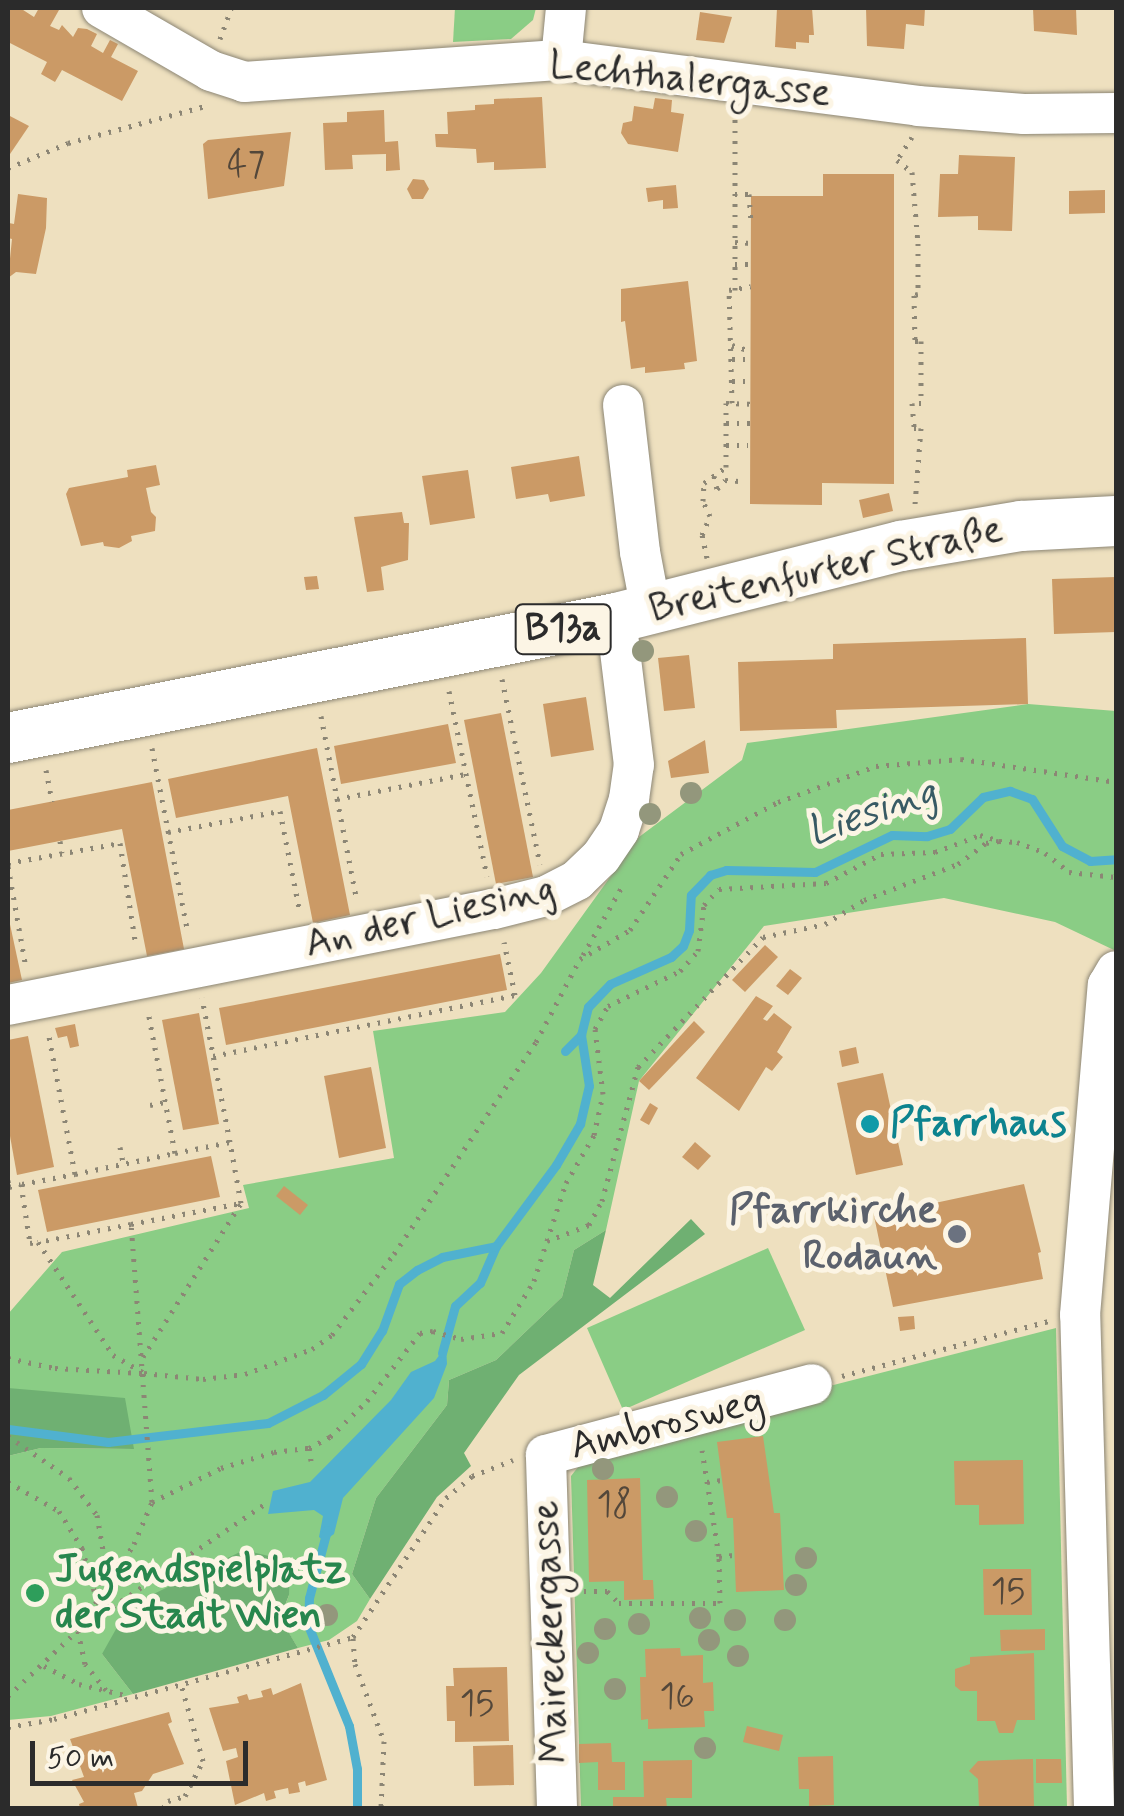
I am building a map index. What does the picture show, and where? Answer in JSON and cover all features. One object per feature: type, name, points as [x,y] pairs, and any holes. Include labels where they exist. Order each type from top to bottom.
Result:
[{"type":"main road","name":"Breitenfurter Straße","points":[[26,752],[145,712],[634,614],[820,564],[971,532],[1116,521]]},
{"type":"street","name":"Lechthalergasse","points":[[102,8],[235,80],[260,82],[561,60],[918,106],[1024,114],[1116,113]]},
{"type":"street","points":[[561,60],[566,8]]},
{"type":"street","name":"An der Liesing","points":[[27,1001],[141,978],[193,953],[363,935],[546,896],[576,880],[601,857],[619,830],[630,800],[634,764],[634,614],[640,552],[623,406]]},
{"type":"street","points":[[1094,1808],[1080,1315],[1106,1004],[1116,971]]},
{"type":"street","name":"Ambrosweg","points":[[546,1455],[812,1384]]},
{"type":"street","name":"Maireckergasse","points":[[546,1455],[557,1808]]},
{"type":"path","points":[[8,168],[68,143],[200,108],[217,100],[235,80]]},
{"type":"path","points":[[734,290],[735,122]]},
{"type":"path","points":[[912,172],[918,243],[915,342],[921,342],[921,403],[912,403],[914,428],[921,428],[914,504]]},
{"type":"path","points":[[735,194],[749,194],[751,222]]},
{"type":"path","points":[[735,242],[751,243]]},
{"type":"path","points":[[735,264],[751,264]]},
{"type":"path","points":[[732,402],[729,290],[751,286]]},
{"type":"path","points":[[732,345],[750,355],[732,359]]},
{"type":"path","points":[[732,381],[750,381]]},
{"type":"path","points":[[705,550],[702,535],[710,516],[704,502],[704,484],[725,470],[726,402],[750,404]]},
{"type":"path","points":[[726,424],[750,424]]},
{"type":"path","points":[[726,445],[748,445]]},
{"type":"path","points":[[714,476],[717,489],[725,480],[739,481]]},
{"type":"path","points":[[501,676],[540,867]]},
{"type":"path","points":[[213,1056],[515,995],[449,688]]},
{"type":"path","points":[[143,1357],[241,1203],[145,712]]},
{"type":"path","points":[[320,713],[363,935]]},
{"type":"path","points":[[26,752],[52,801]]},
{"type":"path","points":[[8,1358],[73,1370],[203,1379],[246,1374],[312,1349],[332,1336],[394,1254],[536,1042],[580,959],[630,930],[681,854],[778,802],[876,766],[961,759],[1116,782]]},
{"type":"path","points":[[337,800],[466,774]]},
{"type":"path","points":[[168,832],[280,811],[301,917]]},
{"type":"path","points":[[152,1502],[221,1468],[274,1452],[309,1448],[330,1437],[367,1402],[420,1332],[433,1331],[462,1339],[502,1333],[517,1315],[534,1281],[566,1183],[594,1135],[603,1094],[596,1029],[608,1006],[680,970],[698,951],[704,905],[719,889],[826,883],[880,854],[935,852],[980,835],[999,841]]},
{"type":"path","points":[[60,841],[62,853]]},
{"type":"path","points":[[75,1174],[27,1001],[8,864],[120,842],[141,978],[175,1153]]},
{"type":"path","points":[[547,1240],[589,1226],[602,1201],[638,1067],[751,946],[776,931],[825,924],[864,900],[958,864],[986,843],[1018,842],[1045,853],[1069,872],[1116,877]]},
{"type":"path","points":[[150,1105],[165,1102]]},
{"type":"path","points":[[8,1180],[9,1187],[230,1142]]},
{"type":"path","points":[[120,1147],[124,1164]]},
{"type":"path","points":[[21,1184],[30,1244],[241,1203]]},
{"type":"path","points":[[8,1696],[78,1630],[134,1544],[152,1502],[131,1224]]},
{"type":"path","points":[[38,1242],[98,1338],[113,1355],[144,1373]]},
{"type":"path","name":"Ambrosweg","points":[[812,1384],[1080,1315]]},
{"type":"path","points":[[551,1592],[607,1592],[619,1602],[720,1602],[719,1556],[700,1432]]},
{"type":"path","points":[[8,1436],[69,1478],[98,1515],[105,1562],[96,1600]]},
{"type":"path","points":[[309,1448],[311,1461]]},
{"type":"path","name":"Ambrosweg","points":[[353,1638],[430,1518],[460,1484],[488,1467],[546,1455]]},
{"type":"path","points":[[707,1482],[722,1480]]},
{"type":"path","points":[[8,1482],[59,1511],[82,1548],[96,1600]]},
{"type":"path","points":[[78,1630],[265,1504]]},
{"type":"path","points":[[719,1556],[734,1555]]},
{"type":"path","points":[[78,1630],[85,1664],[106,1690]]},
{"type":"path","points":[[8,1727],[353,1638],[355,1664],[384,1741],[381,1808]]},
{"type":"path","points":[[44,1666],[79,1684],[132,1697]]},
{"type":"path","points":[[163,1808],[168,1801],[185,1796],[203,1761],[181,1684]]},
{"type":"green space","points":[[455,8],[536,8],[533,20],[511,39],[453,42]]},
{"type":"green space","points":[[1028,704],[1116,711],[1116,951],[1055,922],[944,898],[764,926],[639,1081],[606,1230],[574,1250],[562,1297],[496,1360],[449,1380],[447,1405],[376,1498],[352,1574],[370,1599],[357,1621],[329,1640],[298,1648],[280,1619],[289,1595],[102,1654],[133,1694],[51,1716],[8,1720],[8,1456],[41,1448],[133,1449],[8,1388],[8,1314],[62,1252],[249,1208],[243,1185],[394,1158],[373,1031],[505,1012],[541,973],[639,837],[742,760],[747,743]]},
{"type":"green space","points":[[691,1219],[705,1234],[519,1375],[464,1453],[471,1466],[437,1497],[370,1599],[352,1574],[376,1498],[447,1405],[449,1380],[496,1360],[562,1297],[574,1250],[606,1230],[593,1285],[610,1298]]},
{"type":"green space","points":[[768,1248],[805,1330],[623,1410],[587,1328]]},
{"type":"green space","points":[[1056,1328],[1067,1808],[581,1808],[571,1476],[582,1462],[814,1390]]},
{"type":"green space","points":[[8,1388],[125,1398],[134,1449],[41,1448],[8,1456]]},
{"type":"green space","points":[[244,1550],[290,1561],[289,1595],[280,1618],[298,1648],[133,1694],[102,1654],[129,1606]]},
{"type":"water","points":[[446,1346],[447,1364],[434,1398],[343,1498],[334,1534],[324,1541],[319,1537],[323,1516],[314,1510],[268,1514],[273,1491],[310,1482],[391,1400],[411,1372],[435,1361]]},
{"type":"building","points":[[8,8],[20,8],[34,17],[39,8],[54,8],[59,10],[50,26],[59,30],[62,25],[73,37],[78,28],[97,34],[91,46],[103,53],[110,40],[118,44],[111,57],[138,71],[122,101],[62,70],[55,82],[41,74],[47,62],[8,42]]},
{"type":"building","points":[[777,8],[812,8],[814,35],[809,35],[809,43],[796,42],[796,49],[775,47]]},
{"type":"building","points":[[866,8],[925,8],[924,26],[906,24],[904,49],[867,46]]},
{"type":"building","points":[[1033,8],[1076,8],[1077,35],[1034,31]]},
{"type":"building","points":[[700,12],[732,17],[724,43],[696,40]]},
{"type":"building","points":[[542,97],[546,168],[494,170],[494,162],[477,163],[476,149],[436,147],[435,134],[448,134],[447,112],[475,110],[475,105],[494,104],[494,99]]},
{"type":"building","points":[[655,98],[672,100],[671,112],[684,114],[678,152],[628,144],[621,133],[623,123],[632,121],[634,106],[653,109]]},
{"type":"building","points":[[384,110],[385,142],[398,141],[400,170],[386,171],[386,154],[352,155],[353,169],[325,170],[323,123],[347,122],[347,112]]},
{"type":"building","points":[[8,115],[29,126],[8,157]]},
{"type":"building","points":[[291,132],[284,186],[208,199],[203,144],[208,140]]},
{"type":"building","points":[[959,155],[1015,157],[1012,231],[978,230],[978,216],[938,217],[940,174],[958,174]]},
{"type":"building","points":[[823,174],[894,174],[894,484],[822,483],[822,505],[750,504],[751,196],[823,196]]},
{"type":"building","points":[[413,179],[424,180],[429,189],[423,199],[412,199],[407,189]]},
{"type":"building","points":[[676,185],[678,208],[663,209],[663,200],[648,202],[646,188]]},
{"type":"building","points":[[1105,190],[1105,213],[1069,214],[1069,191]]},
{"type":"building","points":[[18,194],[47,198],[46,228],[36,274],[16,272],[8,278],[12,239],[8,238],[8,231],[9,223],[14,224]]},
{"type":"building","points":[[688,281],[697,361],[684,363],[685,369],[645,373],[645,367],[631,369],[625,321],[621,322],[621,289]]},
{"type":"building","points":[[579,456],[585,496],[550,502],[548,494],[516,499],[511,467]]},
{"type":"building","points":[[156,465],[160,485],[146,488],[151,512],[156,517],[155,531],[131,536],[132,541],[119,548],[104,546],[103,542],[81,546],[66,494],[69,488],[128,477],[127,470]]},
{"type":"building","points":[[468,470],[475,518],[430,525],[422,476]]},
{"type":"building","points":[[889,493],[893,511],[863,518],[859,500]]},
{"type":"building","points":[[402,512],[404,523],[409,523],[408,560],[381,567],[384,590],[367,592],[354,517]]},
{"type":"building","points":[[317,576],[319,589],[306,590],[304,577]]},
{"type":"building","points":[[1116,577],[1116,632],[1054,634],[1052,579]]},
{"type":"building","points":[[1026,638],[1028,704],[836,710],[837,728],[740,731],[738,662],[833,659],[833,644]]},
{"type":"building","points":[[689,655],[695,708],[664,711],[658,658]]},
{"type":"building","points":[[586,697],[594,750],[551,757],[543,704]]},
{"type":"building","points":[[501,713],[533,877],[496,884],[464,720]]},
{"type":"building","points":[[448,724],[456,763],[341,784],[334,746]]},
{"type":"building","points":[[705,740],[709,773],[671,778],[668,761]]},
{"type":"building","points":[[317,748],[350,915],[313,923],[288,796],[176,818],[168,779]]},
{"type":"building","points":[[152,782],[184,949],[147,956],[122,829],[8,851],[8,810]]},
{"type":"building","points":[[8,915],[22,980],[8,983]]},
{"type":"building","points":[[765,945],[778,957],[745,992],[732,980]]},
{"type":"building","points":[[500,954],[507,990],[226,1045],[219,1008]]},
{"type":"building","points":[[790,969],[802,978],[788,995],[776,986]]},
{"type":"building","points":[[756,996],[773,1006],[763,1019],[767,1021],[774,1013],[792,1027],[777,1052],[783,1057],[772,1071],[766,1067],[739,1111],[696,1078]]},
{"type":"building","points":[[199,1013],[219,1124],[183,1130],[162,1020]]},
{"type":"building","points":[[694,1021],[705,1032],[649,1090],[639,1081]]},
{"type":"building","points":[[75,1024],[79,1046],[70,1048],[67,1036],[58,1038],[55,1028]]},
{"type":"building","points":[[28,1036],[54,1167],[17,1175],[8,1125],[8,1040]]},
{"type":"building","points":[[856,1047],[859,1063],[842,1067],[839,1051]]},
{"type":"building","points":[[371,1067],[386,1148],[339,1158],[324,1076]]},
{"type":"building","name":"Pfarrhaus","points":[[883,1073],[903,1165],[856,1175],[837,1083]]},
{"type":"building","points":[[650,1103],[658,1108],[649,1125],[640,1120]]},
{"type":"building","points":[[695,1142],[711,1156],[698,1170],[682,1157]]},
{"type":"building","points":[[211,1156],[220,1197],[47,1232],[38,1190]]},
{"type":"building","name":"Pfarrkirche Rodaun","points":[[1024,1184],[1041,1252],[1038,1253],[1043,1279],[893,1307],[874,1216]]},
{"type":"building","points":[[284,1186],[308,1205],[300,1215],[276,1196]]},
{"type":"building","points":[[914,1316],[915,1329],[900,1331],[898,1317]]},
{"type":"building","points":[[763,1436],[774,1513],[780,1513],[784,1590],[736,1592],[733,1518],[727,1518],[717,1442]]},
{"type":"building","points":[[1023,1460],[1024,1524],[979,1525],[979,1505],[955,1505],[954,1461]]},
{"type":"building","points":[[640,1478],[643,1580],[653,1580],[654,1599],[624,1600],[624,1581],[589,1582],[587,1480]]},
{"type":"building","points":[[983,1569],[1031,1569],[1032,1615],[984,1615]]},
{"type":"building","points":[[1045,1629],[1045,1650],[1001,1651],[1000,1630]]},
{"type":"building","points":[[680,1648],[681,1656],[703,1655],[703,1683],[713,1682],[714,1711],[704,1711],[705,1727],[648,1729],[648,1719],[641,1720],[640,1677],[646,1677],[645,1649]]},
{"type":"building","points":[[1034,1653],[1035,1720],[1017,1720],[1013,1733],[999,1733],[995,1721],[977,1721],[977,1691],[961,1691],[955,1686],[955,1669],[970,1664],[970,1657]]},
{"type":"building","points":[[507,1667],[509,1741],[455,1742],[455,1721],[447,1721],[446,1686],[454,1686],[453,1668]]},
{"type":"building","points":[[301,1683],[327,1780],[306,1786],[305,1781],[298,1783],[300,1792],[289,1794],[288,1788],[274,1791],[276,1798],[266,1801],[264,1793],[235,1805],[226,1761],[238,1757],[236,1748],[223,1751],[209,1708],[239,1703],[237,1697],[247,1694],[249,1700],[263,1697],[261,1691],[271,1688],[273,1695]]},
{"type":"building","points":[[169,1712],[172,1722],[168,1724],[184,1764],[153,1774],[142,1791],[134,1793],[138,1808],[80,1808],[79,1804],[84,1802],[72,1780],[84,1777],[70,1739]]},
{"type":"building","points":[[747,1726],[783,1735],[779,1751],[743,1742]]},
{"type":"building","points":[[611,1743],[612,1762],[625,1762],[625,1790],[598,1790],[598,1762],[579,1763],[579,1744]]},
{"type":"building","points":[[513,1745],[514,1785],[474,1786],[473,1746]]},
{"type":"building","points":[[833,1756],[834,1805],[809,1806],[809,1789],[799,1789],[798,1757]]},
{"type":"building","points":[[1033,1759],[1034,1808],[979,1808],[978,1779],[969,1771],[978,1761]]},
{"type":"building","points":[[1036,1759],[1061,1759],[1062,1783],[1036,1783]]},
{"type":"building","points":[[692,1760],[692,1798],[666,1798],[667,1808],[613,1808],[613,1797],[644,1797],[643,1761]]},
{"type":"waterway","name":"Liesing","points":[[442,1353],[455,1306],[480,1283],[496,1246],[556,1165],[580,1124],[589,1086],[581,1035],[588,1007],[610,984],[671,957],[683,946],[689,930],[691,895],[710,875],[726,870],[815,872],[892,835],[927,836],[950,829],[983,797],[1010,791],[1032,799],[1062,846],[1090,861],[1116,859]]},
{"type":"waterway","points":[[565,1051],[581,1035]]},
{"type":"waterway","points":[[8,1429],[108,1442],[268,1423],[323,1395],[361,1364],[382,1331],[399,1284],[417,1270],[442,1257],[496,1246]]},
{"type":"waterway","points":[[327,1530],[309,1598],[308,1625],[349,1726],[357,1769],[357,1808]]},
{"type":"place","name":"Pfarrhaus","points":[[870,1124]]},
{"type":"place","name":"Pfarrkirche Rodaun","points":[[957,1234]]},
{"type":"place","name":"Jugendspielplatz der Stadt Wien","points":[[35,1593]]}]
